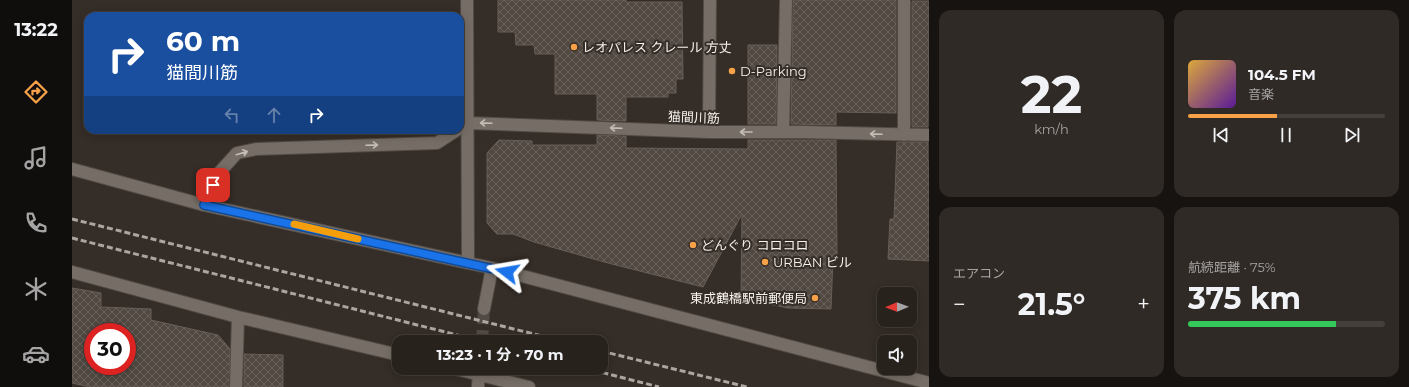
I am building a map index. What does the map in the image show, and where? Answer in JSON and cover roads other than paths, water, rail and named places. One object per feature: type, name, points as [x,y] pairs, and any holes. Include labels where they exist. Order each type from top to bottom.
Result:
[{"type":"street","points":[[467,0],[464,125],[468,263]]},
{"type":"street","points":[[709,132],[710,0]]},
{"type":"street","points":[[783,132],[786,0]]},
{"type":"street","points":[[904,0],[904,135]]},
{"type":"street","name":"猫間川筋","points":[[464,125],[709,132],[929,135]]},
{"type":"street","points":[[204,205],[217,175],[237,153],[256,149],[438,143],[451,134]]},
{"type":"street","points":[[72,169],[204,205],[492,268],[929,383]]},
{"type":"street","points":[[484,309],[492,268]]},
{"type":"street","points":[[72,272],[238,317],[392,354]]},
{"type":"street","points":[[236,387],[238,317]]},
{"type":"street","points":[[478,375],[478,387]]},
{"type":"street","points":[[491,375],[529,387]]},
{"type":"tunnel","points":[[482,335],[484,309]]},
{"type":"railway","points":[[72,219],[538,335]]},
{"type":"railway","points":[[72,238],[457,335]]},
{"type":"railway","points":[[608,353],[747,387]]},
{"type":"railway","points":[[608,374],[659,387]]},
{"type":"place","name":"レオパレス クレール 方丈","points":[[574,47]]},
{"type":"place","name":"D-Parking","points":[[732,71]]},
{"type":"place","name":"どんぐり コロコロ","points":[[693,245]]},
{"type":"place","name":"URBAN ビル","points":[[765,262]]},
{"type":"place","name":"東成鶴橋駅前郵便局","points":[[815,298]]}]
